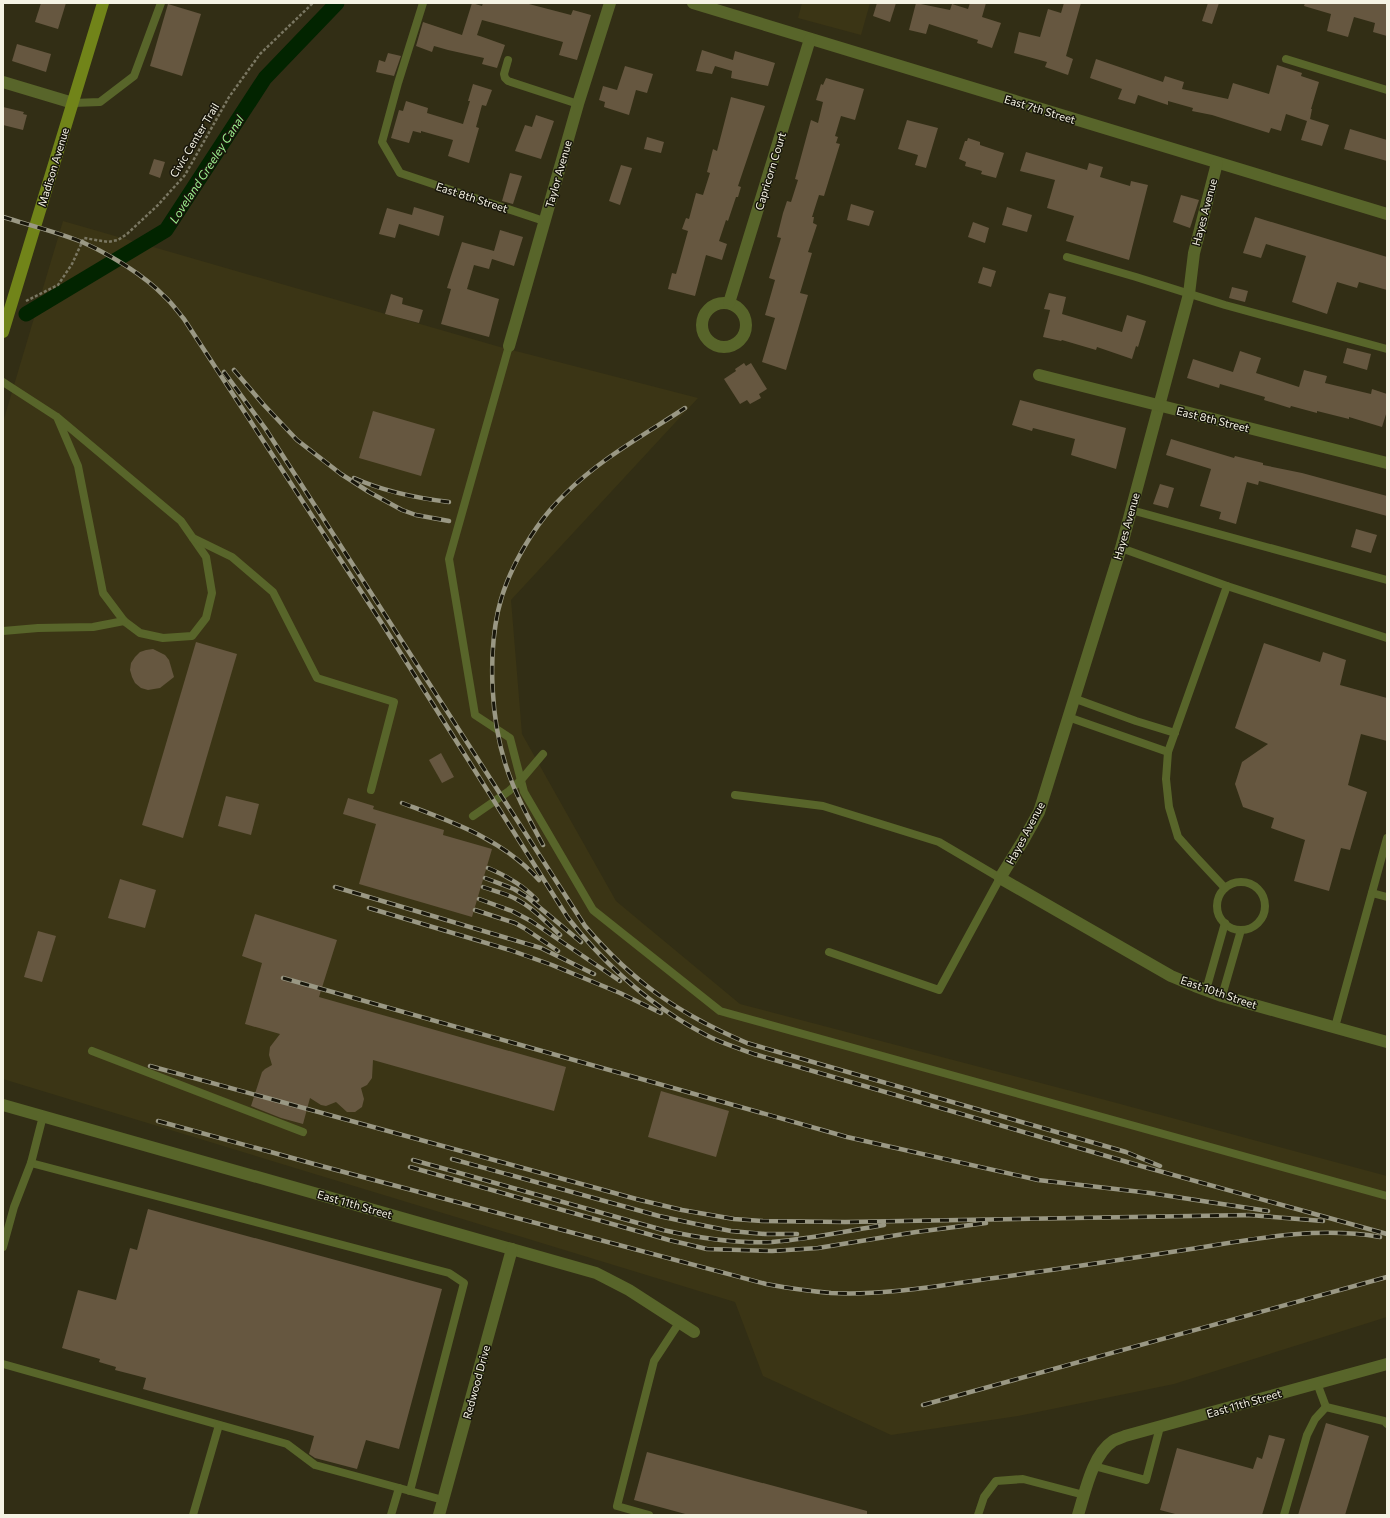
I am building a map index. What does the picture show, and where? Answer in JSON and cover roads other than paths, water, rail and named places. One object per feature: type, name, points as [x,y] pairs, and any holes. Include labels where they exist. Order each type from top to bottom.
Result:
[{"type":"main road","name":"Madison Avenue","points":[[3,332],[104,3]]},
{"type":"street","name":"Taylor Avenue","points":[[509,346],[578,104],[610,3]]},
{"type":"street","name":"East 7th Street","points":[[693,3],[1387,214]]},
{"type":"street","name":"Capricorn Court","points":[[729,303],[810,39]]},
{"type":"street","points":[[3,82],[73,102]]},
{"type":"street","name":"Hayes Avenue","points":[[1000,878],[1039,812],[1120,548],[1160,406],[1189,294],[1194,253],[1217,163]]},
{"type":"street","name":"East 8th Street","points":[[1039,375],[1387,463]]},
{"type":"street","name":"East 10th Street","points":[[1000,878],[1171,976],[1222,996],[1387,1042]]},
{"type":"street","name":"East 11th Street","points":[[3,1105],[596,1273],[629,1290],[694,1332]]},
{"type":"street","name":"Redwood Drive","points":[[439,1515],[512,1249]]},
{"type":"street","name":"East 11th Street","points":[[1094,1466],[1104,1450],[1113,1441],[1125,1436],[1387,1364]]},
{"type":"street","points":[[1078,1515],[1094,1466]]},
{"type":"lane","points":[[73,102],[100,102],[134,76],[160,3]]},
{"type":"lane","name":"East 8th Street","points":[[423,3],[398,83],[382,142],[400,173],[544,221]]},
{"type":"lane","points":[[1286,59],[1387,90]]},
{"type":"lane","points":[[508,60],[504,74],[508,81],[578,104]]},
{"type":"lane","points":[[1067,257],[1225,305],[1387,349]]},
{"type":"lane","points":[[509,346],[449,559],[475,715],[510,738],[524,792],[593,910],[720,1011],[1387,1196]]},
{"type":"lane","points":[[3,382],[57,417],[181,521],[206,557],[212,593],[206,618],[192,636],[163,638],[140,633],[124,621],[103,593],[78,466],[57,417]]},
{"type":"lane","points":[[1131,510],[1387,580]]},
{"type":"lane","points":[[192,538],[232,557],[273,592],[317,678],[394,702],[371,790]]},
{"type":"lane","points":[[1120,548],[1227,586],[1387,638]]},
{"type":"lane","points":[[1225,888],[1178,837],[1169,807],[1166,779],[1168,752],[1227,586]]},
{"type":"lane","points":[[3,631],[38,628],[93,627],[124,621]]},
{"type":"lane","points":[[1073,698],[1175,733]]},
{"type":"lane","points":[[1068,717],[1168,752]]},
{"type":"lane","points":[[473,816],[501,797],[521,780],[543,754]]},
{"type":"lane","points":[[735,795],[823,806],[845,812],[939,842],[1000,878],[939,990],[830,952]]},
{"type":"lane","points":[[1335,1027],[1387,838]]},
{"type":"lane","points":[[1239,882],[1247,882],[1260,890],[1266,905],[1261,920],[1248,929],[1241,930],[1234,929],[1225,923],[1220,916],[1218,901],[1220,894],[1225,888],[1239,882]]},
{"type":"lane","points":[[1372,893],[1387,897]]},
{"type":"lane","points":[[1206,990],[1225,923]]},
{"type":"lane","points":[[1222,996],[1241,930]]},
{"type":"lane","points":[[92,1051],[303,1132]]},
{"type":"lane","points":[[3,1247],[14,1207],[31,1163],[43,1116]]},
{"type":"lane","points":[[31,1163],[449,1273],[464,1283],[410,1491]]},
{"type":"lane","points":[[649,1515],[617,1506],[654,1361],[679,1323]]},
{"type":"lane","points":[[3,1364],[287,1444],[315,1465],[443,1500]]},
{"type":"lane","points":[[1317,1383],[1326,1407]]},
{"type":"lane","points":[[1326,1407],[1384,1421],[1387,1424]]},
{"type":"lane","points":[[1284,1515],[1307,1434],[1315,1419],[1326,1407]]},
{"type":"lane","points":[[193,1515],[219,1424]]},
{"type":"lane","points":[[1094,1466],[1146,1480],[1160,1427]]},
{"type":"lane","points":[[978,1515],[984,1497],[996,1481],[1023,1479],[1084,1495]]},
{"type":"lane","points":[[391,1515],[399,1488]]},
{"type":"waterway","name":"Loveland Greeley Canal","points":[[26,314],[166,230],[265,78],[337,3]]},
{"type":"railway","points":[[3,217],[72,238],[103,253],[147,280],[175,308],[184,319],[381,622],[568,918],[614,969],[667,1012],[706,1035],[754,1054],[1141,1166],[1387,1234]]},
{"type":"railway","points":[[234,370],[297,440],[341,474],[369,492],[402,510],[416,515],[449,521]]},
{"type":"railway","points":[[224,372],[265,428],[585,926],[621,964],[659,995],[679,1008],[723,1032],[747,1043],[1126,1152],[1160,1166]]},
{"type":"railway","points":[[543,845],[523,806],[506,766],[497,729],[494,709],[492,669],[495,629],[502,595],[515,564],[533,533],[565,494],[579,481],[608,459],[685,408]]},
{"type":"railway","points":[[354,478],[401,494],[449,502]]},
{"type":"railway","points":[[402,803],[476,833],[509,853],[539,880]]},
{"type":"railway","points":[[488,868],[514,881],[537,900]]},
{"type":"railway","points":[[485,878],[514,889],[527,897],[581,942]]},
{"type":"railway","points":[[335,887],[541,948],[594,974]]},
{"type":"railway","points":[[483,887],[508,895],[522,902],[539,915],[560,935]]},
{"type":"railway","points":[[479,899],[512,911],[531,921],[620,981]]},
{"type":"railway","points":[[369,908],[510,950],[552,965],[620,993],[661,1013]]},
{"type":"railway","points":[[475,910],[515,923],[558,951]]},
{"type":"railway","points":[[283,978],[847,1137],[1038,1180],[1150,1193],[1268,1211]]},
{"type":"railway","points":[[150,1066],[640,1200],[682,1210],[734,1219],[762,1221],[845,1222],[1249,1215],[1323,1221]]},
{"type":"railway","points":[[158,1121],[766,1284],[831,1293],[872,1293],[913,1289],[1068,1268],[1285,1235],[1333,1233],[1380,1237]]},
{"type":"railway","points":[[452,1159],[659,1216],[731,1231],[765,1234],[797,1234]]},
{"type":"railway","points":[[413,1160],[663,1230],[717,1240],[744,1242],[786,1241],[884,1225]]},
{"type":"railway","points":[[410,1167],[669,1240],[707,1249],[772,1251],[818,1248],[916,1232],[986,1223]]},
{"type":"railway","points":[[923,1405],[1387,1277]]}]
